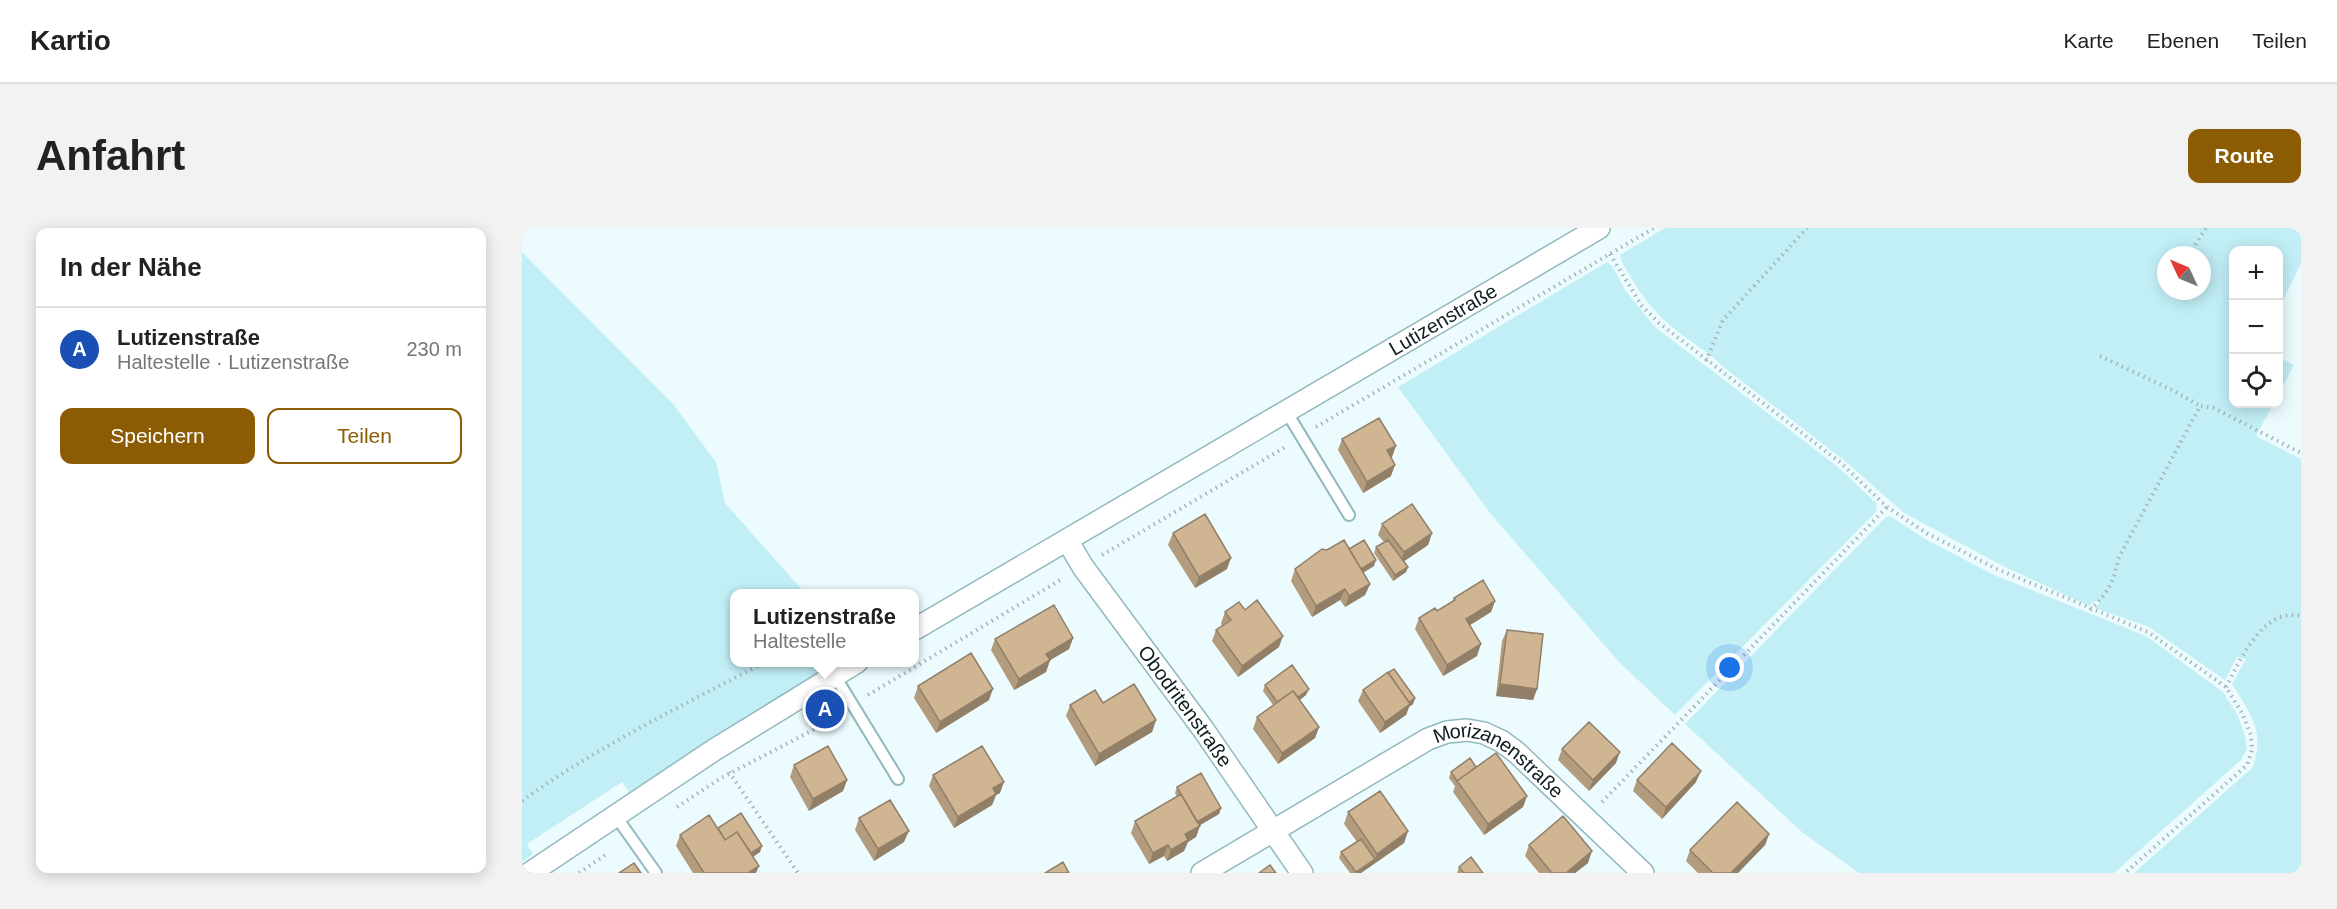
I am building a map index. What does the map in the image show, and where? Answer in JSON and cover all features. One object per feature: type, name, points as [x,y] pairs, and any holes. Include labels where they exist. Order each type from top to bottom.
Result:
[{"type":"street","name":"Lutizenstraße","points":[[919,626],[1599,228]]},
{"type":"street","name":"Obodritenstraße","points":[[1067,540],[1083,567],[1197,720],[1302,873]]},
{"type":"street","points":[[530,873],[714,750],[850,667]]},
{"type":"street","name":"Morizanenstraße","points":[[1202,873],[1428,738],[1448,732],[1467,730],[1484,734],[1516,752],[1643,873]]},
{"type":"lane","points":[[1286,411],[1349,515]]},
{"type":"lane","points":[[835,676],[898,779]]},
{"type":"lane","points":[[614,815],[656,873]]},
{"type":"path","points":[[919,664],[1654,228]]},
{"type":"path","points":[[1706,361],[1723,320],[1807,228]]},
{"type":"path","points":[[2195,246],[2206,228]]},
{"type":"path","points":[[1610,254],[1642,306],[1706,361],[1841,463],[1887,507],[1928,534],[1977,560],[2090,610],[2148,632],[2226,687],[2242,712],[2251,735],[2252,750],[2247,765],[2125,873]]},
{"type":"path","points":[[2100,356],[2200,406],[2214,408],[2301,453]]},
{"type":"path","points":[[2090,610],[2101,600],[2110,585],[2116,573],[2118,559],[2200,406]]},
{"type":"path","points":[[1586,818],[1887,507]]},
{"type":"path","points":[[2226,687],[2259,634],[2277,617],[2290,613],[2301,616]]},
{"type":"path","points":[[522,801],[562,772],[606,745],[757,667]]},
{"type":"path","points":[[676,807],[730,774],[844,713],[871,692],[913,667]]},
{"type":"path","points":[[714,750],[798,873]]},
{"type":"path","points":[[579,873],[630,837]]},
{"type":"shaded area","points":[[1665,228],[2292,228],[2301,233],[2301,264],[2283,300],[2283,246],[2229,246],[2229,408],[2271,408],[2256,436],[2301,459],[2301,873],[2134,873],[2252,768],[2256,756],[2257,734],[2245,705],[2232,684],[2246,659],[2237,657],[2225,680],[2149,627],[2095,608],[2101,602],[2095,601],[2089,606],[2001,565],[1904,513],[1845,461],[1663,319],[1651,306],[1622,262],[1620,255]]},
{"type":"shaded area","points":[[522,252],[673,404],[716,462],[725,503],[801,589],[730,589],[730,667],[827,667],[629,792],[622,782],[527,844],[533,854],[522,862]]},
{"type":"shaded area","points":[[1607,262],[1613,267],[1625,290],[1655,327],[1838,467],[1877,504],[1876,512],[1675,715],[1618,661],[1490,513],[1398,387]]},
{"type":"shaded area","points":[[2283,359],[2294,365],[2283,386]]},
{"type":"shaded area","points":[[1890,516],[1925,539],[1994,575],[2146,636],[2223,692],[2238,716],[2245,736],[2247,749],[2241,760],[2114,873],[1859,873],[1802,832],[1685,724],[1886,517]]},
{"type":"building","points":[[1379,418],[1396,446],[1387,450],[1395,465],[1367,482],[1342,439]]},
{"type":"building","points":[[1412,504],[1432,533],[1404,552],[1382,524]]},
{"type":"building","points":[[1205,514],[1231,558],[1199,577],[1173,533]]},
{"type":"building","points":[[1344,540],[1370,584],[1349,596],[1345,589],[1316,606],[1295,569],[1322,549],[1327,550]]},
{"type":"building","points":[[1364,540],[1376,560],[1361,569],[1349,549]]},
{"type":"building","points":[[1388,540],[1408,567],[1395,575],[1376,547]]},
{"type":"building","points":[[1483,580],[1495,601],[1466,619],[1481,644],[1447,665],[1419,618],[1435,608],[1437,611]]},
{"type":"building","points":[[1257,600],[1283,636],[1242,666],[1216,630],[1231,620],[1225,612],[1239,602],[1245,610]]},
{"type":"building","points":[[1054,605],[1073,638],[1046,654],[1050,660],[1019,679],[995,639]]},
{"type":"building","points":[[1507,630],[1543,634],[1537,689],[1500,684]]},
{"type":"building","points":[[971,653],[993,689],[940,722],[918,686]]},
{"type":"building","points":[[1292,665],[1309,689],[1298,697],[1293,691],[1277,702],[1265,685]]},
{"type":"building","points":[[1394,669],[1415,698],[1409,702],[1388,673]]},
{"type":"building","points":[[1388,672],[1410,704],[1385,722],[1363,690]]},
{"type":"building","points":[[1134,684],[1156,720],[1099,754],[1070,705],[1095,690],[1103,703]]},
{"type":"building","points":[[1293,691],[1319,727],[1282,753],[1257,717]]},
{"type":"building","points":[[1589,722],[1620,752],[1593,780],[1562,749]]},
{"type":"building","points":[[1672,743],[1701,771],[1666,807],[1637,780]]},
{"type":"building","points":[[828,746],[847,780],[813,799],[794,765]]},
{"type":"building","points":[[982,746],[1004,782],[993,788],[996,794],[958,817],[933,775]]},
{"type":"building","points":[[1496,753],[1527,796],[1488,824],[1457,781]]},
{"type":"building","points":[[1470,758],[1476,767],[1457,781],[1451,772]]},
{"type":"building","points":[[1201,773],[1221,808],[1197,822],[1177,787]]},
{"type":"building","points":[[1380,791],[1408,831],[1377,854],[1348,812]]},
{"type":"building","points":[[1181,794],[1200,826],[1185,834],[1188,840],[1171,850],[1168,845],[1153,853],[1135,821]]},
{"type":"building","points":[[890,800],[909,831],[878,849],[859,818]]},
{"type":"building","points":[[1737,802],[1769,834],[1731,873],[1713,873],[1690,850]]},
{"type":"building","points":[[741,813],[762,846],[751,853],[737,832],[725,840],[718,828]]},
{"type":"building","points":[[709,815],[725,840],[737,832],[759,866],[748,873],[704,873],[680,835]]},
{"type":"building","points":[[1563,816],[1592,851],[1566,873],[1552,873],[1529,845]]},
{"type":"building","points":[[1361,839],[1375,859],[1356,872],[1341,852]]},
{"type":"building","points":[[1471,857],[1483,873],[1464,873],[1459,867]]},
{"type":"building","points":[[1063,862],[1069,873],[1045,873]]},
{"type":"building","points":[[634,863],[641,873],[619,873]]},
{"type":"building","points":[[1270,865],[1276,873],[1259,873]]},
{"type":"place","name":"Lutizenstraße","points":[[825,709]]}]
